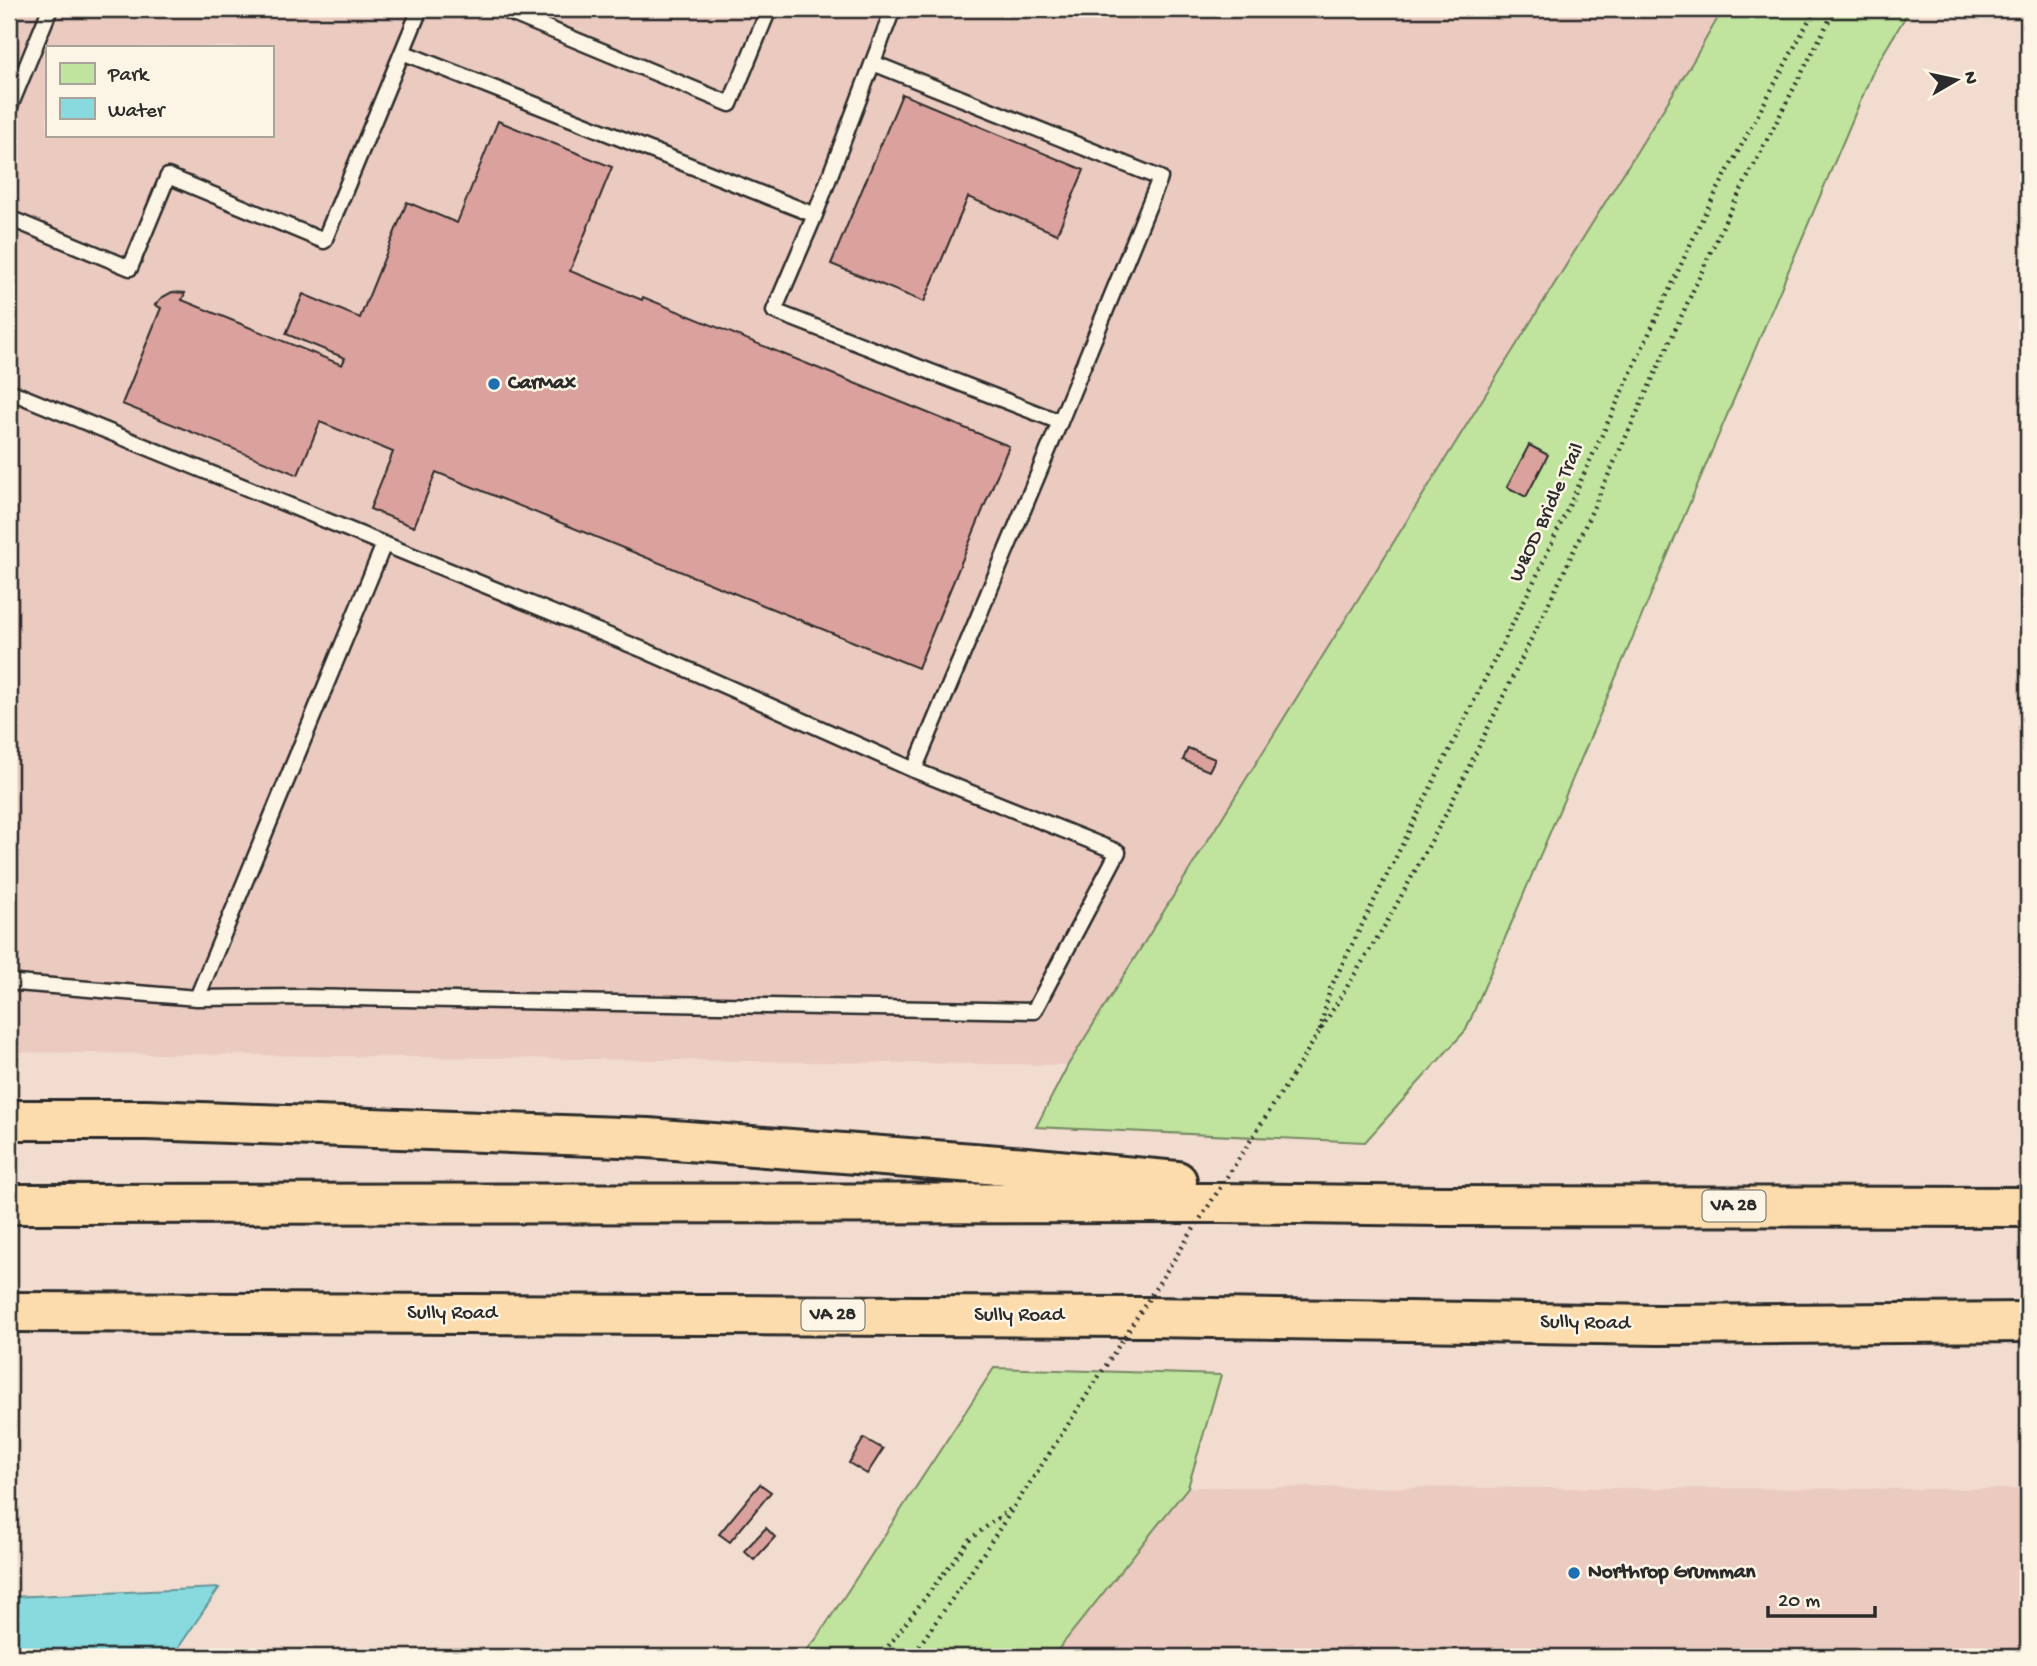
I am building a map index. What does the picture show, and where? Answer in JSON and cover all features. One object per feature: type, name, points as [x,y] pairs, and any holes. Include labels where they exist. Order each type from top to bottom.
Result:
[{"type":"highway","points":[[9,1120],[160,1121],[648,1138],[1026,1167],[1440,1206]]},
{"type":"highway","name":"VA 28","points":[[9,1204],[1220,1203],[2028,1207]]},
{"type":"highway","name":"Sully Road","points":[[9,1312],[1133,1317],[1657,1325],[2028,1322]]},
{"type":"highway","points":[[1657,1325],[2028,1348]]},
{"type":"lane","points":[[9,109],[50,9]]},
{"type":"lane","points":[[9,218],[130,268],[168,176],[324,241],[420,9]]},
{"type":"lane","points":[[501,9],[730,104],[769,9]]},
{"type":"lane","points":[[893,9],[815,215],[774,311],[1060,422]]},
{"type":"lane","points":[[402,52],[815,215]]},
{"type":"lane","points":[[873,63],[1160,178],[914,770]]},
{"type":"lane","points":[[9,391],[646,651],[914,770],[1118,852],[1034,1012],[315,997],[197,998],[17,983],[9,980]]},
{"type":"lane","points":[[197,998],[384,544]]},
{"type":"path","name":"W&OD Bridle Trail","points":[[1319,1034],[1330,989],[1537,575],[1705,213],[1815,9]]},
{"type":"path","points":[[911,1657],[1049,1454],[1319,1034],[1387,922],[1446,814],[1562,576],[1726,219],[1835,9]]},
{"type":"path","points":[[880,1657],[970,1539],[1013,1507]]},
{"type":"shaded area","points":[[9,9],[1721,9],[1692,63],[1068,1065],[9,1052]]},
{"type":"shaded area","name":"Northrop Grumman","points":[[1188,1487],[2028,1489],[2028,1657],[1052,1657]]},
{"type":"green space","points":[[1723,9],[1910,9],[1874,69],[1466,1030],[1365,1142],[1036,1127],[1068,1065],[1692,63]]},
{"type":"green space","points":[[994,1368],[1221,1375],[1188,1487],[1052,1657],[801,1657],[817,1638]]},
{"type":"water","points":[[219,1588],[172,1657],[9,1657],[9,1597]]},
{"type":"building","points":[[902,94],[1084,170],[1057,234],[968,197],[924,302],[831,264]]},
{"type":"building","name":"CarMax","points":[[498,121],[612,167],[570,271],[642,300],[643,297],[1009,446],[918,668],[436,472],[414,527],[370,509],[393,452],[320,422],[298,475],[122,404],[161,308],[155,305],[172,292],[185,293],[182,300],[342,365],[345,358],[286,334],[303,294],[360,318],[407,202],[457,223]]},
{"type":"building","points":[[1529,445],[1548,455],[1526,497],[1507,487]]},
{"type":"building","points":[[1188,748],[1215,759],[1209,771],[1183,760]]},
{"type":"building","points":[[864,1438],[883,1449],[867,1474],[849,1463]]},
{"type":"building","points":[[760,1484],[771,1492],[730,1542],[719,1534]]},
{"type":"building","points":[[766,1528],[775,1537],[754,1560],[744,1551]]},
{"type":"place","name":"CarMax","points":[[494,384]]},
{"type":"place","name":"Northrop Grumman","points":[[1574,1573]]}]
